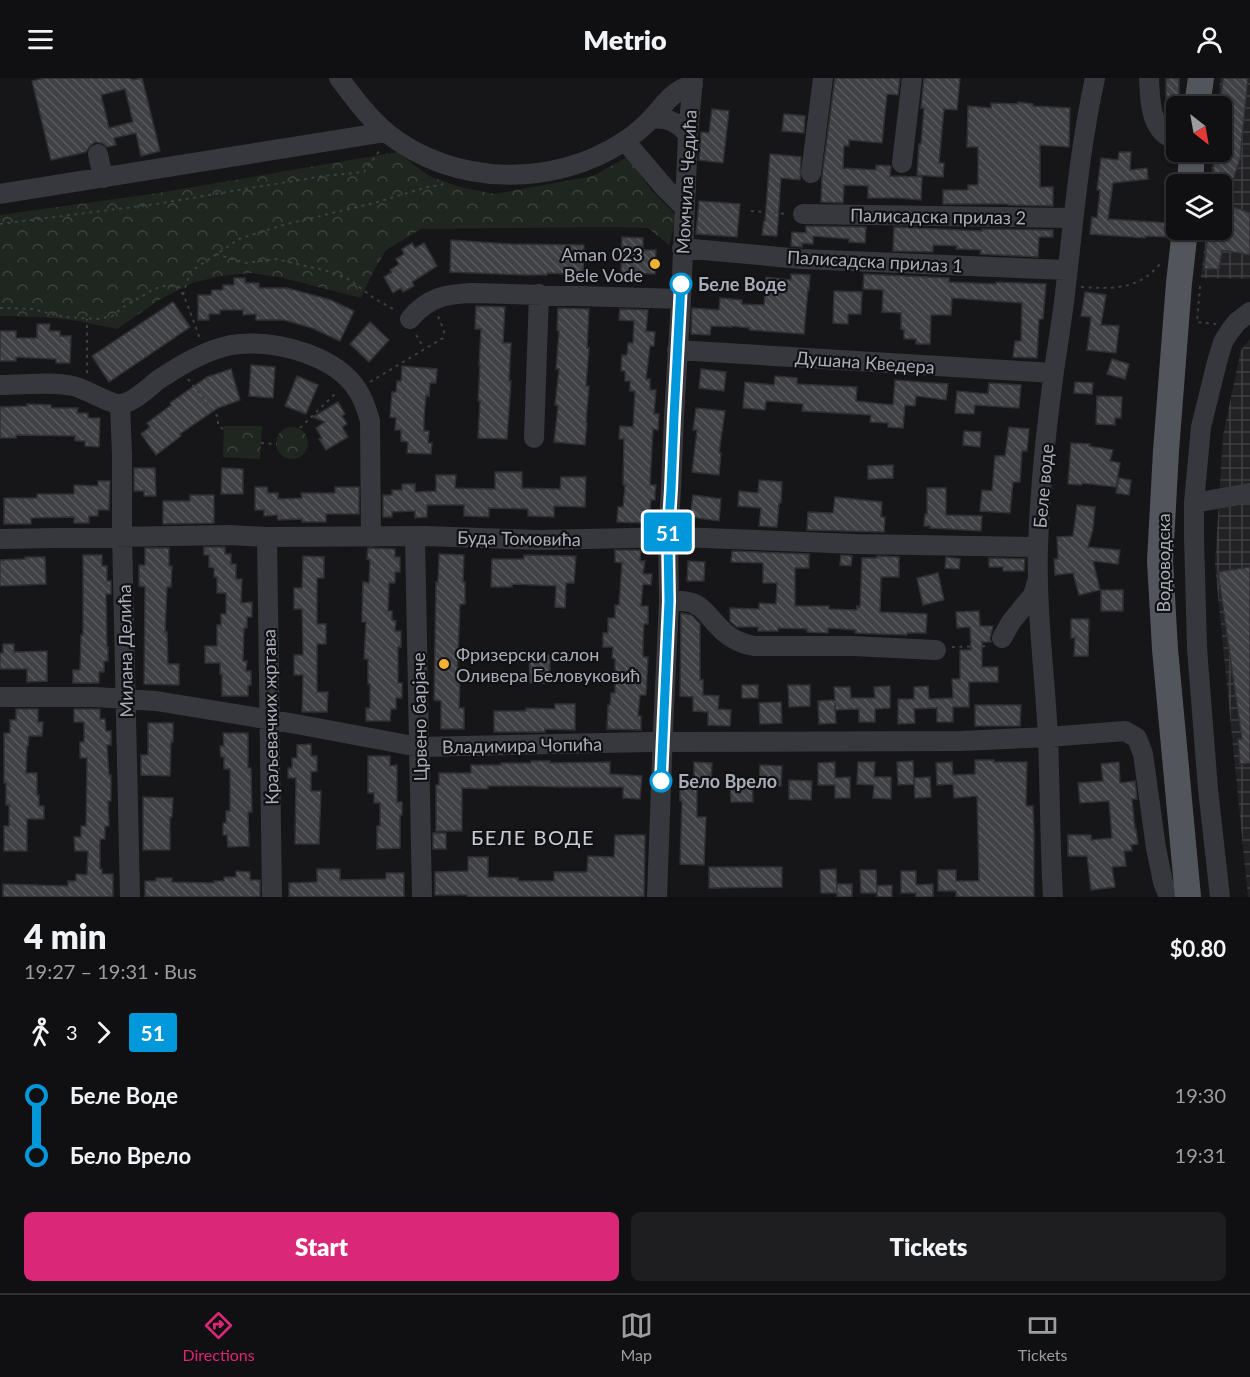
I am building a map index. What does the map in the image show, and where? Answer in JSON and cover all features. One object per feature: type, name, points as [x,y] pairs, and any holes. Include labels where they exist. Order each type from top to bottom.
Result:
[{"type":"main road","points":[[1198,96],[1201,78]]},
{"type":"main road","name":"Водоводска","points":[[1184,240],[1166,452],[1160,561],[1165,649],[1188,897]]},
{"type":"street","points":[[339,78],[360,107],[388,134],[418,153],[480,173],[516,175],[551,172],[580,164],[609,151],[651,119],[678,90],[693,81]]},
{"type":"street","points":[[810,173],[823,78]]},
{"type":"street","points":[[902,163],[912,78]]},
{"type":"street","name":"Беле воде","points":[[1053,897],[1048,737],[1038,580],[1041,485],[1073,218],[1095,78]]},
{"type":"street","points":[[1149,78],[1154,118],[1158,127],[1166,135]]},
{"type":"street","name":"Момчила Чедића","points":[[657,897],[669,601],[668,538],[684,207],[693,81]]},
{"type":"street","points":[[1152,107],[1166,121]]},
{"type":"street","points":[[651,119],[665,118],[672,121],[684,129],[688,135]]},
{"type":"street","points":[[0,194],[388,134]]},
{"type":"street","points":[[625,141],[684,207]]},
{"type":"street","points":[[98,154],[103,178]]},
{"type":"street","name":"Палисадска прилаз 2","points":[[796,214],[1073,218]]},
{"type":"street","name":"Палисадска прилаз 1","points":[[682,248],[1067,278]]},
{"type":"street","points":[[410,319],[415,312],[431,300],[450,294],[472,292],[681,299]]},
{"type":"street","points":[[534,438],[539,294]]},
{"type":"street","name":"Водоводска","points":[[1220,897],[1208,789],[1197,648],[1194,503],[1201,427],[1223,342],[1243,317]]},
{"type":"street","points":[[0,385],[70,386],[120,404],[135,398],[193,358],[223,347],[255,343],[303,352],[342,373],[349,390],[366,406],[370,421],[371,537]]},
{"type":"street","name":"Душана Кведера","points":[[677,350],[1053,373]]},
{"type":"street","name":"Милана Делића","points":[[120,404],[130,897]]},
{"type":"street","points":[[1194,503],[1250,493]]},
{"type":"street","name":"Буда Томовића","points":[[0,539],[229,536],[540,540],[679,537],[856,544],[1038,547]]},
{"type":"street","name":"Краљевачких жртава","points":[[267,537],[272,897]]},
{"type":"street","name":"Црвено барјаче","points":[[416,537],[422,897]]},
{"type":"street","points":[[1002,638],[1011,622],[1033,595],[1038,580]]},
{"type":"street","points":[[669,601],[682,600],[700,606],[727,634],[745,644],[754,646],[852,646],[936,650]]},
{"type":"street","name":"Владимира Чопића","points":[[0,697],[126,698],[178,704],[419,747],[662,742],[914,741],[1048,737]]},
{"type":"street","points":[[1048,737],[1125,731],[1137,738],[1143,754],[1156,848],[1163,882],[1169,897]]},
{"type":"path","points":[[0,224],[156,204],[323,176],[364,172],[388,134]]},
{"type":"path","points":[[183,295],[190,272],[239,239],[283,225],[374,203],[431,186],[440,186],[448,181]]},
{"type":"path","points":[[751,211],[796,214]]},
{"type":"path","points":[[216,254],[245,263],[276,259],[327,271],[350,280],[375,299],[410,319]]},
{"type":"path","points":[[1067,278],[1111,289],[1131,286],[1158,267],[1162,261]]},
{"type":"path","points":[[0,308],[32,309],[64,317],[99,319],[112,316],[147,292],[167,285],[178,287],[188,303],[203,347]]},
{"type":"path","points":[[1200,287],[1197,321],[1213,324]]},
{"type":"path","points":[[300,428],[349,390],[443,338],[444,331],[431,300]]},
{"type":"path","points":[[87,318],[87,374]]},
{"type":"path","points":[[180,366],[191,384],[218,417],[218,425],[224,430]]},
{"type":"path","points":[[261,443],[276,444]]},
{"type":"path","points":[[936,650],[961,646],[999,645],[1002,638]]},
{"type":"shaded area","points":[[1220,78],[1250,78],[1250,279],[1201,278],[1205,240],[1232,240],[1232,174],[1211,174],[1212,162],[1232,162],[1232,96],[1219,96]]},
{"type":"shaded area","points":[[1250,339],[1250,897],[1248,897],[1215,565],[1223,435],[1241,350]]},
{"type":"green space","points":[[397,152],[429,176],[460,187],[495,194],[593,176],[627,157],[652,191],[677,218],[669,245],[648,228],[421,229],[386,250],[361,298],[279,277],[251,273],[221,276],[192,283],[159,300],[117,329],[62,319],[0,316],[0,215],[158,193]]},
{"type":"green space","points":[[224,426],[262,426],[260,459],[223,457]]},
{"type":"green space","points":[[292,427],[303,432],[308,443],[303,454],[292,459],[281,454],[276,443],[281,432]]},
{"type":"building","points":[[44,78],[131,78],[132,80],[142,78],[160,151],[141,156],[136,133],[114,138],[116,145],[107,147],[95,142],[86,152],[51,160],[32,81]],"holes":[[[125,89],[133,122],[109,128],[101,95]]]},
{"type":"building","points":[[835,78],[900,78],[898,95],[887,94],[882,143],[849,140],[849,146],[844,146],[843,168],[876,170],[876,165],[891,166],[890,176],[922,177],[921,200],[868,198],[868,186],[844,185],[843,203],[821,202],[822,176]]},
{"type":"building","points":[[924,78],[960,78],[957,110],[944,109],[939,163],[944,163],[943,177],[917,175],[924,108],[921,108]]},
{"type":"building","points":[[1166,78],[1179,78],[1179,96],[1166,96]]},
{"type":"building","points":[[1223,78],[1248,78],[1240,159],[1232,183],[1232,174],[1213,174],[1214,162],[1232,162],[1232,96],[1221,96]]},
{"type":"building","points":[[1018,102],[1033,104],[1033,106],[1070,108],[1069,147],[1040,145],[1040,187],[1053,187],[1053,206],[943,204],[943,190],[968,190],[968,185],[978,185],[978,147],[967,147],[968,106],[991,108],[991,103],[1018,104]]},
{"type":"building","points":[[712,109],[729,111],[723,163],[699,160],[701,132],[709,133]]},
{"type":"building","points":[[784,114],[805,116],[804,133],[782,131]]},
{"type":"building","points":[[1119,152],[1131,152],[1130,170],[1147,168],[1148,179],[1113,183],[1108,219],[1166,223],[1166,237],[1145,236],[1145,238],[1090,234],[1092,217],[1097,218],[1100,190],[1097,190],[1101,158],[1118,160]]},
{"type":"building","points":[[770,154],[801,157],[800,180],[781,178],[777,236],[762,235]]},
{"type":"building","points":[[699,201],[740,204],[737,237],[696,234]]},
{"type":"building","points":[[1232,207],[1250,213],[1250,255],[1222,250],[1219,269],[1204,269],[1207,240],[1232,240]]},
{"type":"building","points":[[806,226],[866,227],[865,243],[849,242],[849,239],[813,236],[813,244],[802,243],[802,247],[791,246],[792,232],[806,233]]},
{"type":"building","points":[[894,227],[982,231],[982,229],[1053,230],[1053,237],[1039,237],[1038,257],[980,254],[981,250],[933,245],[933,252],[893,251]]},
{"type":"building","points":[[622,237],[643,238],[643,250],[656,250],[655,274],[621,273]]},
{"type":"building","points":[[451,240],[584,245],[583,275],[450,272]]},
{"type":"building","points":[[412,243],[415,248],[424,243],[437,266],[412,282],[414,286],[403,292],[401,288],[393,293],[384,277],[399,264],[396,259],[404,254],[402,249]]},
{"type":"building","points":[[791,274],[810,275],[804,334],[711,326],[710,335],[691,334],[692,308],[719,310],[720,298],[742,300],[742,304],[764,305],[766,277],[791,280]]},
{"type":"building","points":[[864,274],[949,278],[949,282],[1046,284],[1043,319],[1039,319],[1037,358],[1013,357],[1015,341],[1021,341],[1022,303],[952,298],[951,315],[931,315],[930,344],[916,344],[916,339],[904,339],[904,330],[901,329],[901,313],[882,312],[883,290],[863,289]]},
{"type":"building","points":[[234,278],[245,278],[245,283],[259,283],[259,288],[287,288],[331,300],[354,311],[340,341],[312,328],[284,320],[256,320],[256,314],[243,315],[243,310],[220,310],[220,314],[209,314],[209,320],[198,320],[198,295],[211,295],[212,290],[223,290],[223,285],[234,285]]},
{"type":"building","points":[[834,291],[862,292],[861,314],[848,314],[848,324],[833,323]]},
{"type":"building","points":[[1085,292],[1106,295],[1101,325],[1119,326],[1116,353],[1087,350],[1091,317],[1081,316]]},
{"type":"building","points":[[173,302],[190,327],[109,382],[92,356]]},
{"type":"building","points":[[476,306],[505,307],[503,343],[511,343],[507,439],[478,438],[481,329],[475,329]]},
{"type":"building","points":[[558,308],[589,309],[586,386],[589,386],[585,445],[554,442],[558,406],[555,405],[559,369],[556,369]]},
{"type":"building","points":[[620,309],[648,310],[646,331],[655,332],[654,346],[650,346],[646,379],[650,379],[650,390],[656,390],[654,414],[659,414],[658,430],[653,429],[650,485],[656,485],[655,500],[651,500],[650,512],[644,512],[644,523],[617,522],[618,507],[623,507],[625,485],[623,485],[624,439],[619,439],[620,426],[633,427],[635,391],[630,391],[630,381],[625,381],[625,371],[621,371],[622,355],[627,355],[628,343],[633,343],[634,321],[619,320]]},
{"type":"building","points":[[370,322],[389,340],[369,362],[350,344]]},
{"type":"building","points":[[37,324],[50,324],[49,331],[60,331],[60,336],[71,336],[70,363],[56,363],[56,359],[16,357],[16,361],[0,361],[0,331],[16,331],[16,338],[37,338]]},
{"type":"building","points":[[1112,359],[1129,364],[1125,379],[1107,374]]},
{"type":"building","points":[[251,365],[275,367],[273,398],[249,396]]},
{"type":"building","points":[[402,366],[437,369],[436,383],[430,383],[429,396],[426,395],[424,419],[424,431],[429,431],[428,443],[432,443],[431,454],[407,453],[408,442],[401,441],[401,430],[395,430],[396,418],[390,417],[392,392],[396,392],[397,381],[401,381]]},
{"type":"building","points":[[231,369],[240,400],[218,408],[180,434],[181,436],[156,455],[141,434],[150,427],[147,423],[171,405],[170,403],[207,377]]},
{"type":"building","points":[[701,369],[726,372],[724,391],[699,388]]},
{"type":"building","points":[[297,376],[318,385],[306,414],[285,406]]},
{"type":"building","points":[[775,376],[797,378],[797,384],[857,387],[856,401],[893,405],[895,380],[948,384],[946,400],[916,396],[915,406],[905,405],[903,428],[888,427],[888,423],[870,422],[871,415],[802,411],[803,404],[766,401],[765,410],[743,408],[745,382],[774,385]]},
{"type":"building","points":[[1075,382],[1093,383],[1092,394],[1074,393]]},
{"type":"building","points":[[989,383],[1021,385],[1019,408],[975,405],[974,414],[955,413],[957,391],[988,394]]},
{"type":"building","points":[[1097,396],[1122,397],[1121,418],[1115,418],[1115,425],[1096,424]]},
{"type":"building","points":[[338,402],[345,414],[342,416],[347,424],[342,427],[348,437],[326,450],[319,439],[322,438],[316,428],[325,422],[313,417]]},
{"type":"building","points":[[27,404],[51,405],[51,408],[78,408],[77,413],[88,413],[88,418],[100,418],[99,447],[85,446],[85,441],[75,441],[75,436],[16,435],[16,438],[0,438],[0,407],[27,406]]},
{"type":"building","points":[[696,408],[725,411],[719,453],[721,453],[719,475],[692,472],[697,430],[693,430]]},
{"type":"building","points":[[1009,427],[1029,429],[1027,451],[1022,451],[1020,482],[1013,482],[1010,513],[980,511],[982,490],[992,491],[995,456],[1005,456]]},
{"type":"building","points":[[964,431],[981,432],[980,447],[963,445]]},
{"type":"building","points":[[1071,443],[1090,444],[1089,446],[1113,450],[1110,461],[1120,463],[1116,487],[1082,483],[1082,485],[1068,484]]},
{"type":"building","points":[[893,465],[893,478],[868,479],[868,466]]},
{"type":"building","points":[[134,468],[155,468],[156,496],[144,496],[144,491],[134,491]]},
{"type":"building","points":[[222,468],[243,469],[243,494],[221,494]]},
{"type":"building","points":[[495,472],[522,472],[522,488],[560,489],[561,477],[586,477],[585,507],[554,506],[554,517],[528,516],[528,509],[489,508],[489,517],[464,516],[464,505],[427,505],[427,517],[415,518],[415,511],[392,512],[392,517],[383,517],[383,495],[392,495],[392,490],[402,490],[402,484],[415,484],[415,492],[436,491],[436,475],[456,475],[455,488],[495,489]]},
{"type":"building","points":[[1119,478],[1131,480],[1129,495],[1116,493]]},
{"type":"building","points":[[759,480],[782,482],[777,527],[759,526],[761,508],[738,506],[739,491],[758,493]]},
{"type":"building","points":[[98,481],[110,481],[109,510],[98,510],[98,516],[89,516],[89,523],[74,523],[74,517],[31,518],[31,524],[4,524],[4,498],[37,498],[37,494],[74,494],[74,485],[98,486]]},
{"type":"building","points":[[255,487],[267,487],[268,493],[278,493],[278,499],[302,498],[301,493],[335,493],[335,487],[359,487],[359,514],[326,514],[326,522],[302,522],[302,519],[278,520],[277,515],[264,516],[264,510],[255,510]]},
{"type":"building","points":[[927,488],[946,488],[946,515],[982,516],[981,531],[924,526],[925,514],[927,514]]},
{"type":"building","points":[[190,495],[214,495],[214,523],[163,524],[163,501],[190,501]]},
{"type":"building","points":[[693,495],[721,499],[719,521],[690,517]]},
{"type":"building","points":[[835,497],[882,502],[881,517],[885,517],[884,532],[807,530],[808,512],[833,513]]},
{"type":"building","points":[[1077,505],[1095,507],[1093,529],[1088,547],[1120,550],[1118,564],[1093,561],[1100,590],[1079,595],[1073,573],[1055,575],[1054,559],[1058,559],[1057,537],[1073,536]]},
{"type":"building","points":[[204,547],[225,547],[225,554],[231,554],[231,564],[236,564],[236,579],[242,579],[241,603],[252,602],[252,617],[247,617],[247,628],[244,628],[243,661],[247,661],[246,671],[251,671],[248,696],[222,696],[220,663],[205,663],[205,646],[217,646],[217,625],[221,625],[221,614],[226,614],[226,593],[217,593],[217,577],[214,577],[214,568],[209,567],[209,555],[204,555]]},
{"type":"building","points":[[145,548],[169,548],[169,566],[172,566],[171,587],[167,587],[165,632],[167,632],[168,664],[179,664],[179,685],[144,684],[145,587],[139,586],[139,565],[145,565]]},
{"type":"building","points":[[368,548],[395,549],[395,557],[400,557],[400,572],[395,572],[395,583],[389,583],[388,611],[392,611],[392,620],[396,621],[395,631],[401,631],[401,647],[398,647],[398,683],[402,683],[402,698],[396,698],[396,709],[391,709],[390,721],[366,721],[366,708],[370,708],[370,684],[368,684],[368,659],[364,659],[366,622],[362,622],[362,611],[363,582],[369,583]]},
{"type":"building","points":[[615,550],[641,550],[640,561],[645,561],[643,574],[652,574],[651,585],[643,584],[641,606],[648,606],[648,624],[644,624],[643,657],[648,657],[646,695],[640,695],[638,716],[641,716],[641,730],[607,729],[608,705],[610,705],[611,693],[615,693],[615,659],[612,658],[613,647],[603,647],[603,633],[608,633],[608,618],[615,618],[615,605],[619,605],[622,563],[615,562]]},
{"type":"building","points":[[732,551],[809,554],[809,568],[795,568],[795,606],[829,606],[829,609],[857,610],[857,606],[860,607],[862,558],[899,557],[899,577],[881,577],[880,612],[927,614],[926,633],[907,633],[907,635],[855,633],[856,630],[828,628],[828,633],[807,632],[807,629],[778,628],[778,631],[758,631],[758,627],[737,627],[730,621],[730,608],[759,609],[759,603],[776,604],[777,583],[763,583],[763,563],[731,562]]},
{"type":"building","points":[[439,554],[464,555],[465,604],[460,604],[457,680],[460,680],[459,708],[464,708],[464,729],[441,729],[441,701],[434,700],[436,582],[438,582]]},
{"type":"building","points":[[83,555],[102,555],[102,566],[107,566],[107,581],[111,581],[111,594],[106,594],[108,661],[104,661],[104,672],[99,672],[99,683],[73,683],[73,670],[80,670],[81,635],[83,635]]},
{"type":"building","points":[[524,555],[576,556],[574,583],[566,583],[565,608],[555,607],[556,586],[512,584],[512,587],[491,587],[492,559],[524,559]]},
{"type":"building","points":[[841,555],[852,556],[851,566],[840,565]]},
{"type":"building","points":[[303,556],[324,557],[324,578],[317,578],[317,624],[326,624],[326,644],[317,644],[317,692],[328,692],[327,712],[302,712],[303,675],[294,675],[294,655],[303,655],[302,609],[294,609],[294,588],[302,588]]},
{"type":"building","points":[[25,557],[45,557],[46,584],[0,586],[0,560],[25,559]]},
{"type":"building","points":[[946,557],[960,559],[959,569],[945,568]]},
{"type":"building","points":[[989,558],[1025,559],[1024,571],[1003,571],[1003,567],[989,567]]},
{"type":"building","points":[[688,561],[705,562],[704,581],[687,581]]},
{"type":"building","points":[[1250,567],[1250,763],[1240,764],[1238,739],[1242,739],[1218,572]]},
{"type":"building","points":[[938,573],[944,600],[923,605],[917,578]]},
{"type":"building","points":[[1101,590],[1123,590],[1123,611],[1101,611]]},
{"type":"building","points":[[979,611],[980,626],[993,626],[991,642],[982,642],[982,667],[998,667],[998,682],[969,682],[969,707],[953,707],[953,722],[937,722],[937,708],[914,709],[915,723],[898,724],[898,699],[914,699],[914,687],[928,686],[929,699],[953,698],[952,679],[960,679],[960,650],[971,650],[970,627],[957,628],[956,612]]},
{"type":"building","points":[[681,613],[691,615],[700,624],[700,680],[703,680],[703,695],[719,696],[718,709],[731,710],[730,726],[708,725],[708,712],[693,711],[693,697],[680,696]]},
{"type":"building","points":[[1071,619],[1089,619],[1088,656],[1074,656],[1075,638],[1071,638]]},
{"type":"building","points":[[3,644],[14,644],[14,652],[47,651],[47,681],[27,682],[27,669],[0,669],[0,653],[3,653]]},
{"type":"building","points":[[529,655],[550,655],[550,683],[530,683]]},
{"type":"building","points":[[742,685],[758,685],[758,698],[742,698]]},
{"type":"building","points":[[788,685],[810,685],[810,706],[789,707]]},
{"type":"building","points":[[890,686],[890,708],[875,709],[875,722],[859,722],[859,709],[835,710],[836,723],[819,724],[818,701],[835,700],[834,687],[850,687],[851,698],[875,698],[874,687]]},
{"type":"building","points":[[781,702],[782,723],[760,724],[759,703]]},
{"type":"building","points":[[555,704],[575,704],[575,730],[494,732],[494,711],[526,711],[526,708],[555,709]]},
{"type":"building","points":[[975,705],[1021,705],[1020,726],[975,726]]},
{"type":"building","points":[[16,709],[38,709],[38,722],[43,722],[42,736],[29,736],[26,773],[37,773],[37,795],[39,795],[39,806],[44,806],[44,819],[27,819],[27,851],[4,851],[4,826],[9,826],[9,805],[6,805],[6,783],[4,783],[4,733],[10,733],[10,720],[16,720]]},
{"type":"building","points":[[74,709],[100,709],[100,719],[105,719],[106,731],[111,731],[111,745],[107,745],[109,775],[111,775],[111,801],[108,801],[109,826],[105,826],[105,839],[100,839],[100,869],[102,869],[102,874],[113,874],[113,897],[3,897],[3,884],[68,886],[68,881],[76,881],[76,874],[87,875],[88,851],[75,851],[74,837],[81,837],[81,826],[86,826],[87,758],[80,758],[80,742],[84,742],[84,722],[74,722]]},
{"type":"building","points":[[148,723],[173,723],[170,776],[141,775],[141,755],[148,755]]},
{"type":"building","points":[[223,733],[248,733],[252,812],[248,812],[249,846],[228,847],[227,835],[223,835],[226,811],[230,811],[230,769],[224,769],[224,757],[221,757],[220,746],[224,746]]},
{"type":"building","points":[[311,744],[311,756],[317,756],[317,771],[311,772],[311,791],[321,791],[319,844],[295,844],[296,778],[288,778],[288,768],[292,768],[292,758],[297,758],[297,745]]},
{"type":"building","points":[[368,756],[390,756],[390,766],[397,765],[397,802],[402,802],[400,848],[377,849],[380,803],[374,803],[374,793],[368,793]]},
{"type":"building","points":[[975,760],[1027,762],[1026,806],[1033,806],[1034,897],[956,897],[956,891],[938,891],[938,870],[956,870],[956,881],[979,881],[977,796],[954,798],[953,784],[937,785],[936,763],[952,762],[953,775],[975,774]]},
{"type":"building","points":[[531,761],[610,762],[610,774],[642,776],[640,799],[623,798],[623,787],[488,786],[488,789],[462,788],[462,831],[436,831],[436,785],[439,785],[439,773],[471,773],[471,765],[531,763]]},
{"type":"building","points":[[913,761],[914,784],[898,785],[897,762]]},
{"type":"building","points":[[694,762],[712,763],[711,786],[697,786],[697,817],[706,817],[704,865],[680,864],[682,801],[680,801],[680,778],[694,778]]},
{"type":"building","points":[[835,762],[835,778],[850,777],[850,798],[835,798],[835,785],[818,785],[818,763]]},
{"type":"building","points":[[858,762],[875,762],[874,777],[891,777],[891,799],[873,798],[874,785],[857,784]]},
{"type":"building","points":[[1119,762],[1120,783],[1135,781],[1137,799],[1132,799],[1138,844],[1131,845],[1132,851],[1124,851],[1126,866],[1112,867],[1115,887],[1091,890],[1087,856],[1068,856],[1068,835],[1091,835],[1091,840],[1112,838],[1109,801],[1080,803],[1078,783],[1103,781],[1101,764]]},
{"type":"building","points":[[760,765],[782,766],[781,786],[759,785]]},
{"type":"building","points":[[930,777],[931,797],[915,798],[914,778]]},
{"type":"building","points":[[789,780],[812,781],[811,800],[789,799]]},
{"type":"building","points":[[752,781],[753,802],[731,802],[730,782]]},
{"type":"building","points":[[143,797],[173,798],[172,817],[170,817],[170,850],[143,850]]},
{"type":"building","points":[[433,833],[446,833],[446,849],[433,849]]},
{"type":"building","points":[[615,835],[645,835],[644,897],[435,895],[435,872],[468,871],[468,857],[488,857],[488,877],[518,878],[518,881],[554,881],[554,872],[587,872],[588,856],[614,857]]},
{"type":"building","points":[[709,867],[782,867],[782,887],[709,888]]},
{"type":"building","points":[[317,869],[340,869],[340,880],[386,879],[386,873],[404,873],[404,897],[289,897],[289,883],[317,882]]},
{"type":"building","points":[[836,869],[837,891],[837,884],[852,884],[852,897],[837,897],[837,893],[821,893],[820,870]]},
{"type":"building","points":[[860,870],[876,870],[877,893],[861,893]]},
{"type":"building","points":[[236,871],[250,872],[250,880],[260,880],[260,897],[145,897],[145,881],[172,878],[172,882],[214,883],[214,881],[224,881],[224,877],[236,877]]},
{"type":"building","points":[[901,871],[916,871],[916,885],[933,884],[933,897],[916,897],[916,893],[901,893]]},
{"type":"building","points":[[892,885],[892,897],[877,897],[877,886]]},
{"type":"bus line","name":"51","points":[[661,781],[669,601],[668,538],[681,284]]},
{"type":"place","name":"Aman 023 Bele Vode","points":[[655,264]]},
{"type":"place","name":"Беле Воде","points":[[681,284]]},
{"type":"place","name":"Фризерски салон Оливера Беловуковић","points":[[444,664]]},
{"type":"place","name":"Бело Врело","points":[[661,781]]},
{"type":"district","name":"БЕЛЕ ВОДЕ","points":[[533,837]]}]
